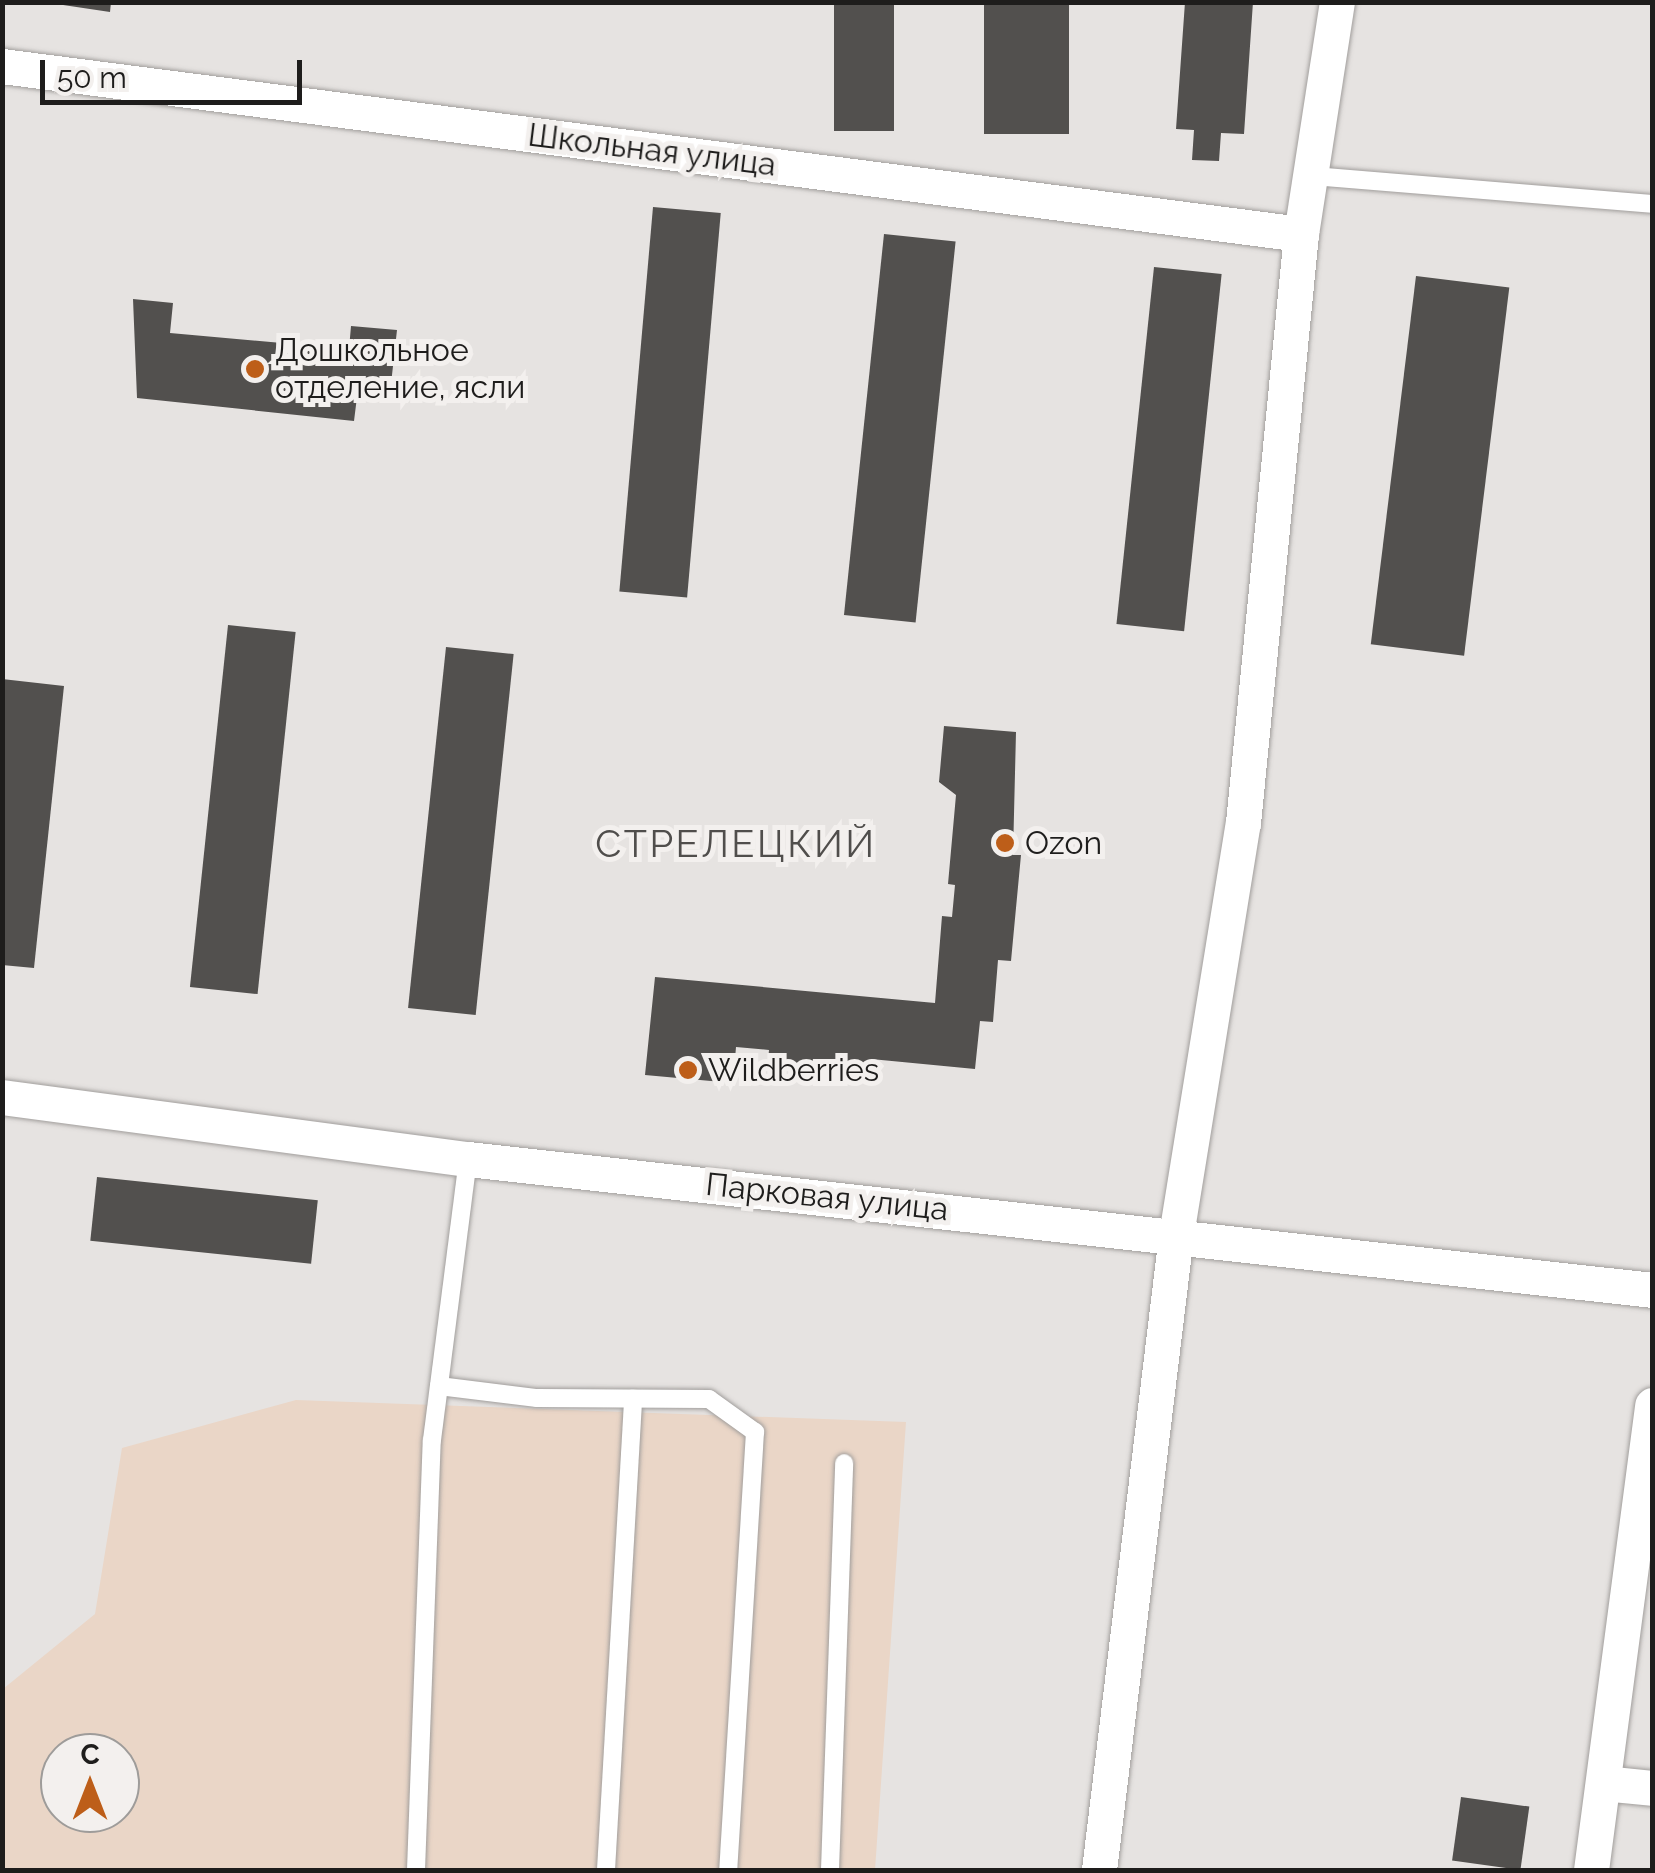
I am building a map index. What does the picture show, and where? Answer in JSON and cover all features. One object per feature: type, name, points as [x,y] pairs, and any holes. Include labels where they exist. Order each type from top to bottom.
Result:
[{"type":"street","points":[[1098,1870],[1176,1235],[1243,823],[1301,234],[1337,2]]},
{"type":"street","name":"Школьная улица","points":[[2,66],[1301,234]]},
{"type":"street","name":"Парковая улица","points":[[2,1097],[468,1159],[1652,1290]]},
{"type":"street","points":[[1591,1870],[1652,1405]]},
{"type":"street","points":[[1603,1783],[1652,1788]]},
{"type":"lane","points":[[1313,176],[1652,204]]},
{"type":"lane","points":[[416,1870],[438,1386],[468,1159]]},
{"type":"lane","points":[[438,1386],[633,1399],[709,1399],[755,1432],[728,1870]]},
{"type":"lane","points":[[606,1870],[633,1399]]},
{"type":"lane","points":[[830,1870],[844,1463]]},
{"type":"shaded area","points":[[296,1400],[906,1422],[875,1870],[3,1870],[3,1689],[95,1614],[122,1448]]},
{"type":"building","points":[[43,2],[111,2],[110,12]]},
{"type":"building","points":[[834,2],[894,2],[894,131],[834,131]]},
{"type":"building","points":[[984,2],[1069,2],[1069,134],[984,134]]},
{"type":"building","points":[[1185,2],[1253,2],[1244,134],[1221,133],[1219,161],[1192,160],[1194,130],[1176,129]]},
{"type":"building","points":[[653,207],[721,213],[687,597],[619,592]]},
{"type":"building","points":[[884,234],[956,242],[916,622],[844,615]]},
{"type":"building","points":[[1154,267],[1222,274],[1184,631],[1116,624]]},
{"type":"building","points":[[1416,276],[1509,287],[1464,656],[1371,644]]},
{"type":"building","points":[[133,299],[173,303],[170,333],[349,349],[351,326],[397,330],[391,384],[359,381],[354,421],[137,398]]},
{"type":"building","points":[[228,625],[296,632],[258,994],[190,987]]},
{"type":"building","points":[[446,647],[514,654],[476,1015],[408,1008]]},
{"type":"building","points":[[2,679],[64,686],[34,968],[2,965]]},
{"type":"building","points":[[944,726],[1016,732],[1013,855],[1021,855],[1011,961],[998,960],[993,1022],[980,1021],[975,1069],[871,1059],[870,1070],[768,1061],[769,1050],[736,1047],[733,1083],[645,1075],[655,977],[935,1003],[942,916],[952,917],[955,885],[948,884],[956,795],[939,782]]},
{"type":"building","points":[[97,1177],[318,1200],[311,1264],[90,1241]]},
{"type":"building","points":[[1461,1797],[1529,1807],[1520,1870],[1452,1860]]},
{"type":"place","name":"Дошкольное отделение, ясли","points":[[255,369]]},
{"type":"place","name":"Ozon","points":[[1005,843]]},
{"type":"place","name":"Wildberries","points":[[688,1070]]},
{"type":"district","name":"СТРЕЛЕЦКИЙ","points":[[736,844]]}]
